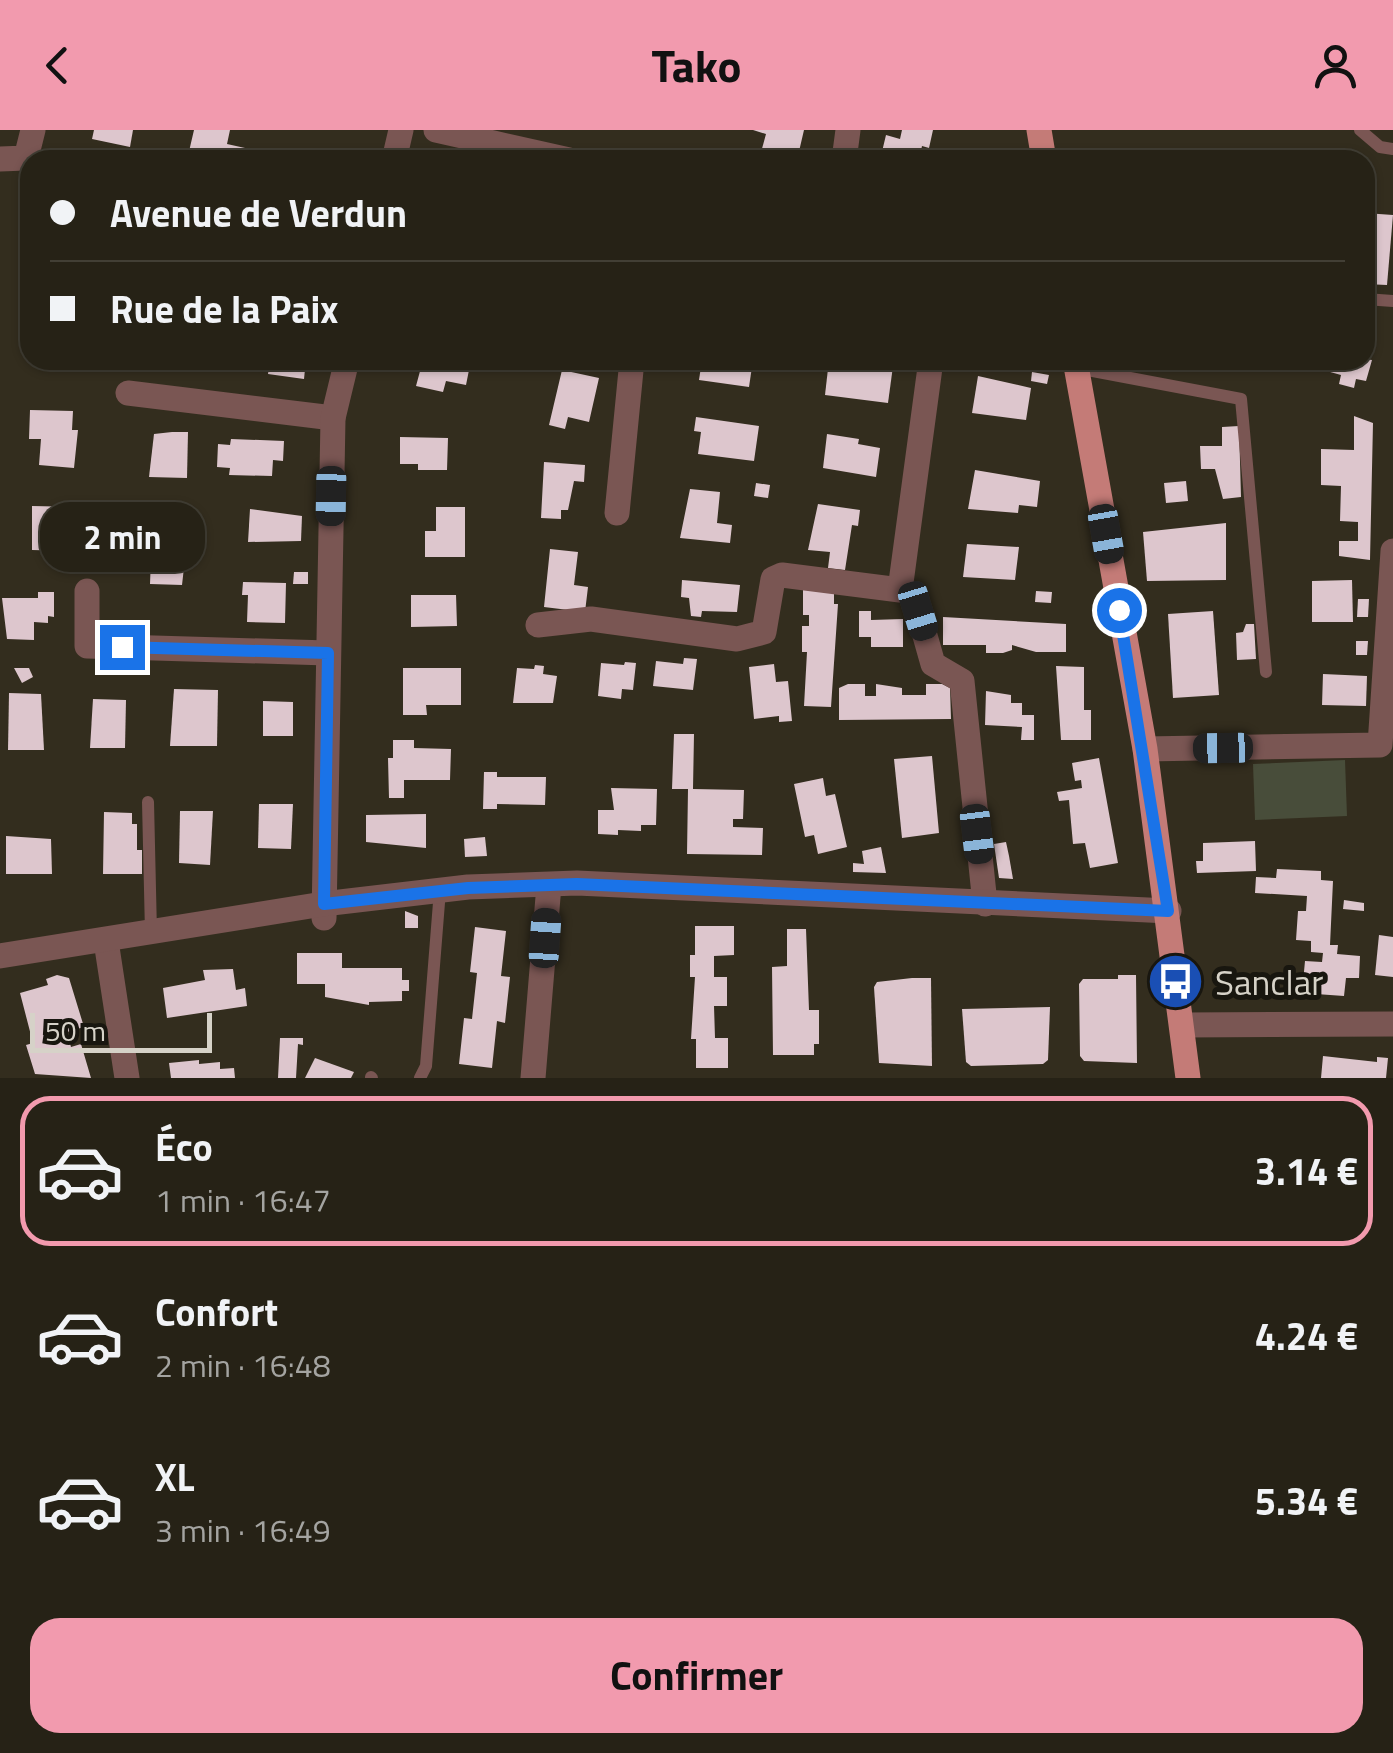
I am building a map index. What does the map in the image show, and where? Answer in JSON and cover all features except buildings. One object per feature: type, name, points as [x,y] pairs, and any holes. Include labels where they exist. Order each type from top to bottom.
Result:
[{"type":"main road","points":[[1077,370],[1144,749],[1188,1078]]},
{"type":"street","points":[[436,130],[525,150]]},
{"type":"street","points":[[324,912],[333,418],[345,370]]},
{"type":"street","points":[[617,514],[631,370]]},
{"type":"street","points":[[538,625],[591,619],[737,639],[764,632],[773,579],[782,575],[900,590],[931,370]]},
{"type":"street","points":[[128,393],[333,418]]},
{"type":"street","points":[[1144,749],[1380,745],[1393,551]]},
{"type":"street","points":[[86,591],[87,646],[328,653]]},
{"type":"street","points":[[918,611],[934,664],[962,682],[986,904]]},
{"type":"street","points":[[534,1078],[549,885]]},
{"type":"street","points":[[0,956],[324,912],[440,890],[549,885],[1168,911]]},
{"type":"street","points":[[106,941],[127,1078]]},
{"type":"street","points":[[1182,1026],[1393,1024]]},
{"type":"lane","points":[[1360,130],[1380,146],[1393,149]]},
{"type":"lane","points":[[1104,370],[1241,399],[1266,672]]},
{"type":"lane","points":[[148,802],[151,933]]},
{"type":"lane","points":[[420,1078],[426,1066],[440,890]]},
{"type":"green space","points":[[1345,760],[1347,816],[1255,820],[1253,764]]},
{"type":"place","name":"Sanclar","points":[[1176,982]]},
{"type":"route","points":[[122,647],[328,653],[324,904],[404,893],[577,884],[1168,911],[1119,610]]}]
